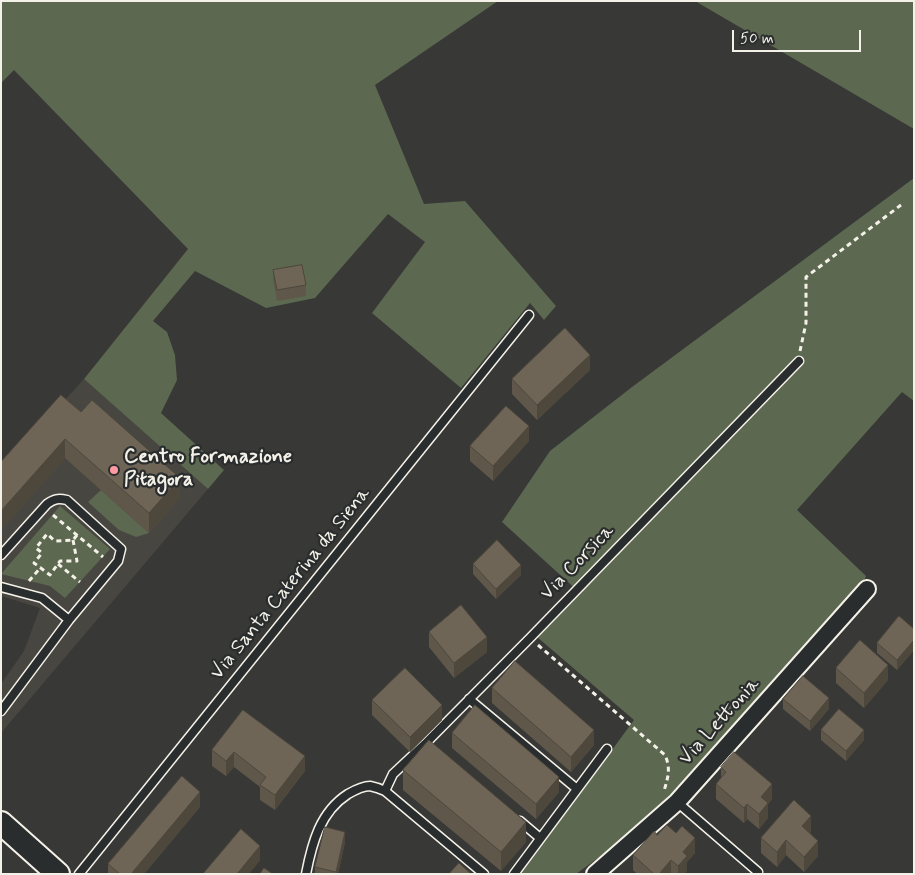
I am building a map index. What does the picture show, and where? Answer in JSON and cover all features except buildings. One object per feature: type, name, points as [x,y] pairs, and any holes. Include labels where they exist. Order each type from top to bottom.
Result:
[{"type":"street","name":"Via Lettonia","points":[[595,874],[669,800],[868,589]]},
{"type":"street","points":[[1,823],[58,874]]},
{"type":"lane","name":"Via Santa Caterina da Siena","points":[[79,874],[529,315]]},
{"type":"lane","name":"Via Corsica","points":[[385,790],[393,774],[530,638],[799,361]]},
{"type":"lane","points":[[1,555],[47,504],[54,499],[60,498],[67,500],[121,549],[118,561],[68,620],[1,711]]},
{"type":"lane","points":[[1,587],[42,598],[68,620]]},
{"type":"lane","points":[[469,699],[576,790]]},
{"type":"lane","points":[[425,744],[433,750]]},
{"type":"lane","points":[[514,874],[607,749]]},
{"type":"lane","points":[[306,874],[311,847],[324,817],[337,801],[355,790],[371,786],[385,790],[484,874]]},
{"type":"lane","points":[[669,800],[758,872]]},
{"type":"lane","points":[[510,813],[540,838]]},
{"type":"path","points":[[799,361],[806,323],[806,277],[901,205]]},
{"type":"path","points":[[53,514],[103,557]]},
{"type":"path","points":[[36,533],[43,539]]},
{"type":"path","points":[[73,540],[77,561],[60,561],[50,575],[34,563],[42,553],[36,548],[47,534],[55,541],[73,540],[78,535]]},
{"type":"path","points":[[58,564],[80,582]]},
{"type":"path","points":[[29,581],[40,567]]},
{"type":"path","points":[[530,638],[665,754],[670,773],[669,800]]},
{"type":"shaded area","points":[[84,379],[208,489],[1,733],[1,684],[24,651],[40,608],[1,596],[1,470]]},
{"type":"green space","points":[[1,1],[498,1],[375,85],[424,204],[465,201],[556,306],[544,320],[530,303],[461,388],[372,313],[425,242],[388,214],[315,298],[266,308],[195,271],[153,321],[167,332],[175,355],[177,380],[161,413],[224,470],[208,489],[84,379],[188,249],[14,70],[1,83]]},
{"type":"green space","points":[[695,1],[914,1],[914,129]]},
{"type":"green space","points":[[914,178],[914,401],[902,392],[797,510],[866,576],[862,586],[806,644],[671,796],[635,831],[576,874],[521,874],[634,720],[537,637],[580,593],[502,522],[550,451],[632,387]]},
{"type":"green space","points":[[101,490],[149,533],[136,537],[119,530],[88,502]]},
{"type":"green space","points":[[60,506],[110,549],[65,598],[50,586],[1,574]]},
{"type":"place","name":"Centro Formazione Pitagora","points":[[114,470]]}]
